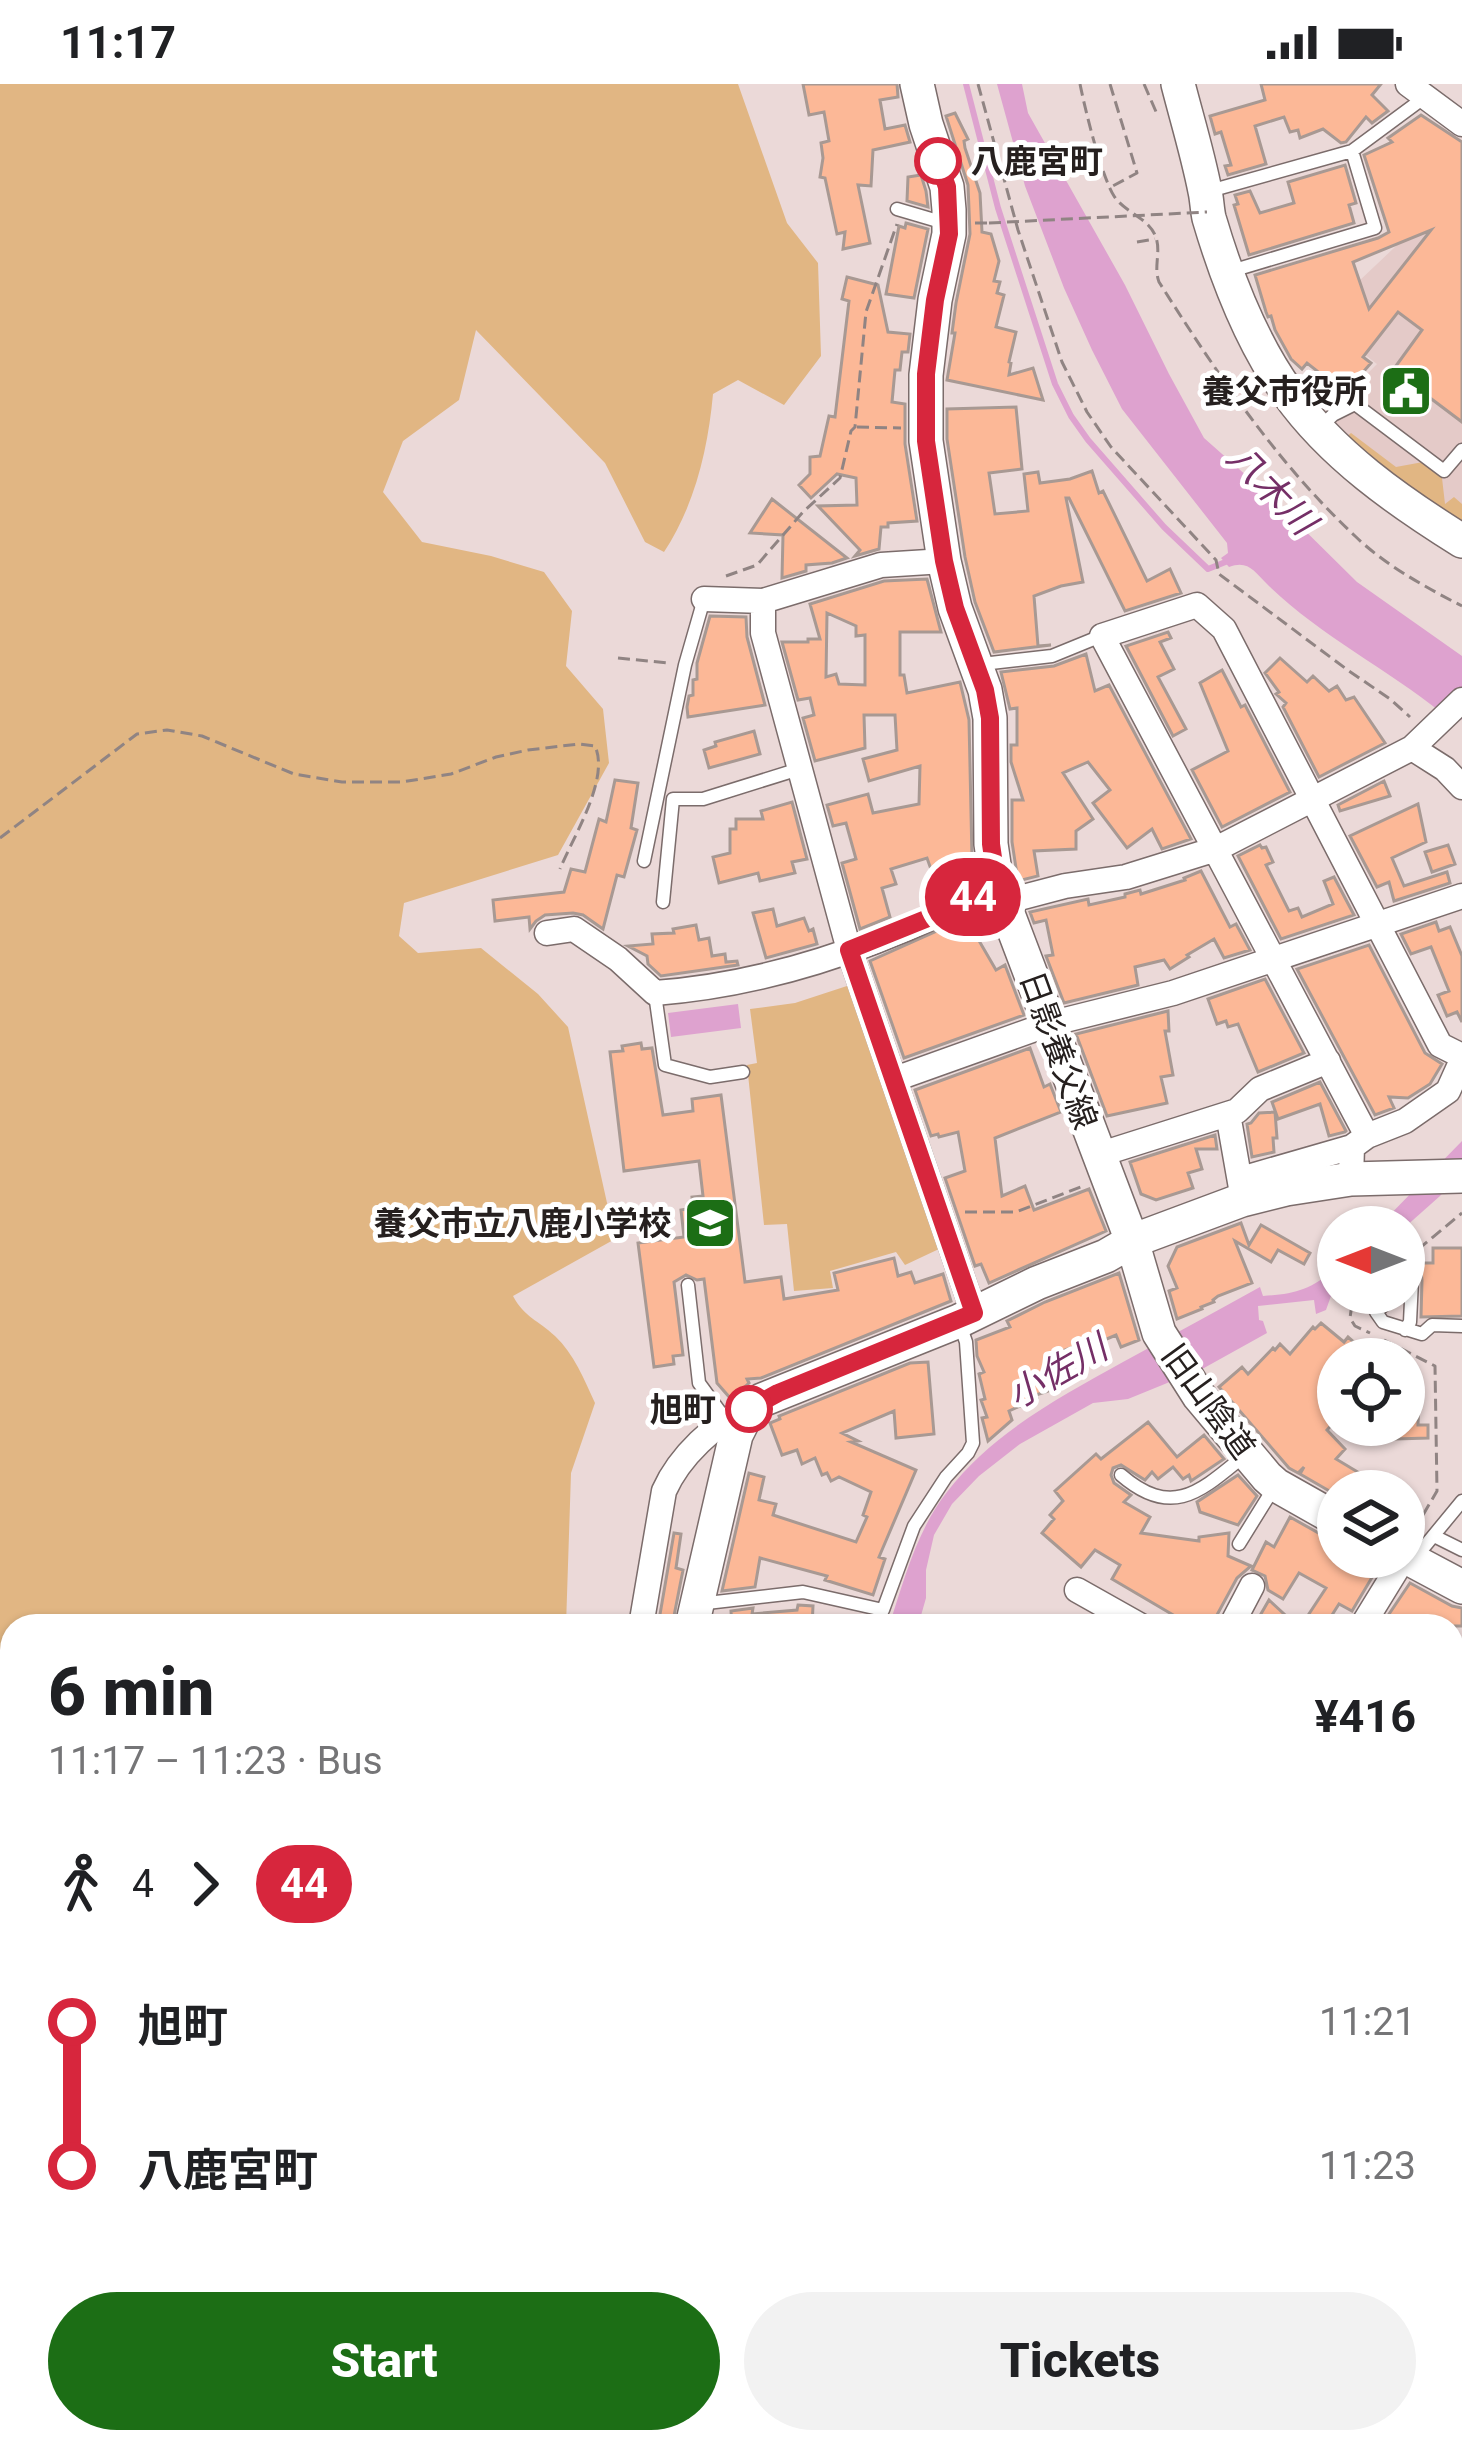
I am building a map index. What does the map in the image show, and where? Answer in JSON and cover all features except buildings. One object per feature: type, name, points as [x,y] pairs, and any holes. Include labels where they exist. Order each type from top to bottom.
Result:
[{"type":"main road","name":"日影養父線","points":[[917,84],[947,187],[949,224],[926,374],[926,428],[944,561],[990,718],[991,844],[1000,893],[1132,1241]]},
{"type":"main road","points":[[1178,84],[1227,273],[1250,328],[1286,391],[1341,453],[1462,541]]},
{"type":"main road","points":[[694,1614],[738,1414],[1242,1194],[1286,1189],[1359,1160],[1462,1176]]},
{"type":"main road","name":"旧山陰道","points":[[1132,1241],[1159,1333],[1198,1396],[1276,1485],[1317,1508]]},
{"type":"main road","points":[[1425,1567],[1462,1586]]},
{"type":"street","points":[[1417,90],[1462,124]]},
{"type":"street","points":[[704,599],[764,601],[881,565],[944,561]]},
{"type":"street","points":[[764,601],[763,633],[849,950],[939,1214],[966,1317]]},
{"type":"street","points":[[1197,605],[1224,629],[1440,1045],[1462,1058],[1448,1090],[1359,1160],[1328,1061],[1102,636],[1197,605]]},
{"type":"street","points":[[547,933],[574,929],[618,959],[655,993],[766,977],[1000,893],[1126,877],[1216,849],[1414,746],[1462,700]]},
{"type":"street","points":[[1414,746],[1462,787]]},
{"type":"street","points":[[895,1079],[1049,1024],[1173,994],[1462,896]]},
{"type":"street","points":[[1102,1167],[1228,1114],[1246,1105],[1260,1089],[1328,1061]]},
{"type":"street","points":[[1228,1114],[1242,1194]]},
{"type":"street","points":[[642,1614],[664,1491],[678,1466],[738,1414]]},
{"type":"street","points":[[1369,1614],[1391,1578]]},
{"type":"street","points":[[1237,1614],[1252,1586]]},
{"type":"street","points":[[1078,1590],[1117,1614]]},
{"type":"lane","points":[[1206,202],[1352,151],[1417,90]]},
{"type":"lane","points":[[1227,273],[1376,228],[1352,151]]},
{"type":"lane","points":[[899,210],[949,224]]},
{"type":"lane","points":[[1318,429],[1354,404],[1444,471],[1462,450]]},
{"type":"lane","points":[[644,861],[685,665],[704,599]]},
{"type":"lane","points":[[975,665],[1052,656],[1102,636]]},
{"type":"lane","points":[[663,902],[673,800],[703,799],[800,769]]},
{"type":"lane","points":[[655,993],[665,1065],[710,1077],[743,1072]]},
{"type":"lane","points":[[688,1285],[700,1383],[738,1414]]},
{"type":"lane","points":[[1377,1314],[1383,1322],[1422,1334],[1432,1325],[1462,1326]]},
{"type":"lane","points":[[1405,1330],[1410,1314]]},
{"type":"lane","points":[[699,1614],[803,1592],[883,1610],[914,1526],[974,1443],[966,1317]]},
{"type":"lane","points":[[1121,1475],[1155,1496],[1191,1496],[1246,1455]]},
{"type":"lane","points":[[1239,1544],[1276,1485]]},
{"type":"lane","points":[[1425,1546],[1462,1501]]},
{"type":"lane","points":[[1434,1536],[1462,1550]]},
{"type":"path","points":[[978,84],[1018,230],[1062,362],[1087,412],[1111,447],[1216,560],[1219,574],[1390,699],[1411,718],[1407,740],[1414,746]]},
{"type":"path","points":[[1080,84],[1114,197],[1154,230],[1158,257],[1154,269],[1217,373],[1289,467],[1357,539],[1462,606]]},
{"type":"path","points":[[1110,84],[1137,173],[1111,188]]},
{"type":"path","points":[[988,223],[1206,202]]},
{"type":"path","points":[[704,599],[720,580],[758,565],[803,512],[840,478],[855,427],[866,312],[899,210]]},
{"type":"path","points":[[1137,242],[1156,238]]},
{"type":"path","points":[[855,427],[926,428]]},
{"type":"path","points":[[0,838],[137,734],[167,730],[202,736],[294,774],[342,782],[403,782],[452,774],[528,750],[595,746],[601,759],[595,791],[560,869]]},
{"type":"path","points":[[939,1214],[1016,1212],[1102,1167]]},
{"type":"path","points":[[1425,1244],[1462,1213]]},
{"type":"path","points":[[1351,1314],[1355,1326],[1435,1366],[1437,1491],[1425,1511]]},
{"type":"shaded area","points":[[0,84],[738,84],[787,223],[818,263],[821,356],[784,405],[738,380],[713,394],[698,476],[664,552],[645,542],[605,463],[476,330],[459,400],[403,441],[383,492],[422,542],[544,572],[572,611],[566,666],[603,709],[609,763],[558,855],[404,903],[399,936],[418,953],[481,948],[538,994],[568,1027],[615,1239],[513,1296],[568,1351],[595,1403],[571,1473],[566,1614],[0,1614]]},
{"type":"shaded area","points":[[997,84],[1022,84],[1028,113],[1204,438],[1357,582],[1462,656],[1462,720],[1442,713],[1330,635],[1250,568],[1229,567],[1221,558],[1228,553],[1227,543],[1122,409],[1092,350],[1025,186]]},
{"type":"shaded area","name":"養父市役所","points":[[1462,219],[1462,525],[1324,418],[1377,364],[1319,319],[1414,229]]},
{"type":"shaded area","points":[[1351,433],[1396,467],[1423,462],[1442,478],[1445,504],[1454,497],[1462,504],[1462,525],[1345,438]]},
{"type":"shaded area","points":[[850,985],[939,1249],[905,1265],[896,1252],[830,1271],[833,1288],[794,1291],[787,1224],[764,1225],[747,1065],[757,1063],[750,1009],[795,1003]]},
{"type":"shaded area","points":[[738,1004],[741,1028],[671,1037],[668,1013]]},
{"type":"shaded area","points":[[1462,1141],[1462,1170],[1440,1196],[1425,1209],[1399,1206]]},
{"type":"shaded area","points":[[1317,1282],[1317,1314],[1314,1300],[1258,1306],[1267,1333],[1204,1368],[1128,1399],[1093,1403],[1020,1444],[979,1476],[952,1504],[934,1535],[921,1614],[893,1614],[927,1522],[965,1471],[1006,1434],[1075,1389],[1260,1287],[1263,1296]]},
{"type":"waterway","points":[[966,84],[998,208],[1055,384],[1071,416],[1164,527],[1208,569],[1228,561]]},
{"type":"bus line","name":"44","points":[[749,1409],[974,1313],[849,950],[997,885],[991,844],[990,718],[944,561],[926,441],[926,374],[949,234],[947,187],[938,161]]},
{"type":"place","name":"八鹿宮町","points":[[938,161]]},
{"type":"place","name":"養父市役所","points":[[1406,391]]},
{"type":"place","name":"養父市立八鹿小学校","points":[[710,1223]]},
{"type":"place","name":"旭町","points":[[749,1409]]},
{"type":"water label","name":"八木川","points":[[1272,489]]},
{"type":"water label","name":"小佐川","points":[[1057,1371]]}]
